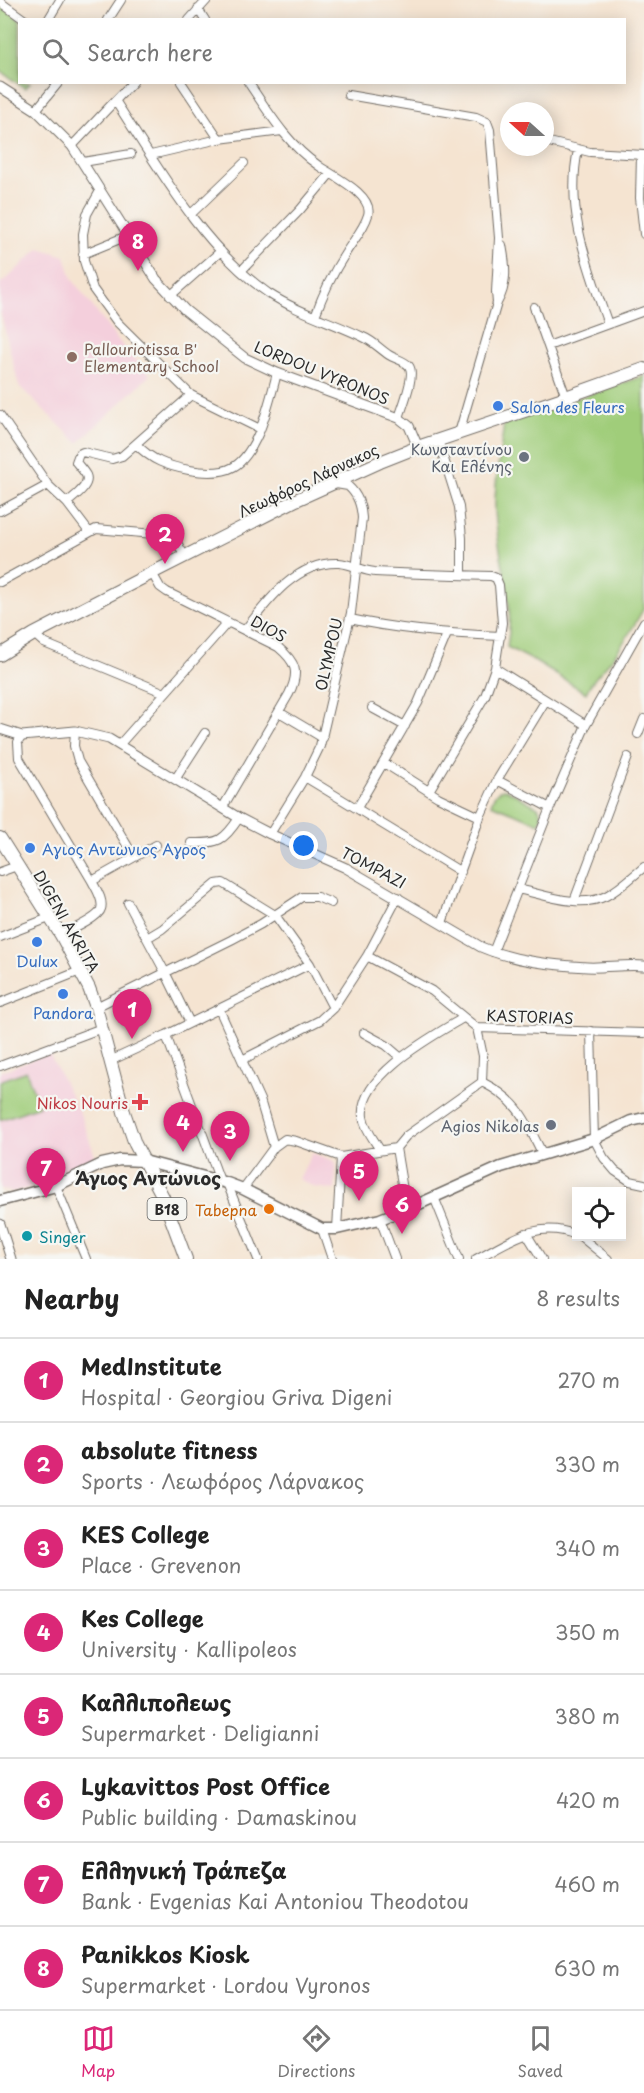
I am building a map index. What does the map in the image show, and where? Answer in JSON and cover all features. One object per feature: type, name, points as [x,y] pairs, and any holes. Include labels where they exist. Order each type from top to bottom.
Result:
[{"type":"main road","name":"Λεωφόρος Λάρνακος","points":[[0,656],[34,634],[348,476],[418,447],[566,398],[644,369]]},
{"type":"main road","name":"DIGENI AKRITA","points":[[0,838],[61,935],[80,971],[96,1007],[124,1112],[135,1144],[144,1161]]},
{"type":"main road","points":[[0,1201],[56,1186],[102,1164],[120,1160],[144,1161],[243,1189],[322,1229],[338,1229],[380,1219],[501,1167],[594,1139],[644,1118]]},
{"type":"main road","name":"B18","points":[[144,1161],[179,1259]]},
{"type":"main road","name":"B18","points":[[144,1161],[163,1197],[186,1259]]},
{"type":"street","points":[[49,18],[60,0]]},
{"type":"street","points":[[109,18],[121,0]]},
{"type":"street","points":[[191,18],[207,0]]},
{"type":"street","points":[[0,2],[22,18]]},
{"type":"street","points":[[198,9],[205,18]]},
{"type":"street","points":[[36,110],[57,84]]},
{"type":"street","points":[[72,146],[131,84]]},
{"type":"street","points":[[181,84],[219,139]]},
{"type":"street","points":[[249,84],[282,131],[310,160],[362,195],[368,205],[369,213],[332,276],[315,316]]},
{"type":"street","name":"LORDOU VYRONOS","points":[[0,87],[36,110],[72,146],[127,236],[170,296],[245,358],[277,373],[399,418],[409,426],[418,447]]},
{"type":"street","points":[[348,96],[476,117],[487,122],[490,130],[499,238],[502,248],[501,279],[497,303],[459,433]]},
{"type":"street","points":[[116,102],[191,214],[221,251],[242,270],[270,294],[366,338],[387,354],[408,365],[411,370],[411,380],[399,418]]},
{"type":"street","points":[[151,155],[219,139],[282,131]]},
{"type":"street","points":[[554,143],[578,150],[642,155],[640,205],[644,234]]},
{"type":"street","points":[[578,150],[574,185],[576,217],[584,255],[608,324]]},
{"type":"street","points":[[83,162],[131,154]]},
{"type":"street","points":[[191,214],[244,164]]},
{"type":"street","points":[[242,270],[300,210],[330,174]]},
{"type":"street","points":[[100,191],[93,201],[84,224],[83,254],[90,282],[103,303],[126,331],[191,395],[260,429]]},
{"type":"street","points":[[83,254],[127,236]]},
{"type":"street","points":[[170,296],[221,251]]},
{"type":"street","points":[[534,307],[566,398]]},
{"type":"street","points":[[548,346],[644,311]]},
{"type":"street","points":[[136,444],[146,454],[165,464],[198,472],[218,473],[234,467],[246,457],[260,429],[277,373]]},
{"type":"street","points":[[67,503],[87,482],[86,476],[76,462],[80,454],[83,452],[116,459],[191,395]]},
{"type":"street","points":[[0,415],[48,485],[67,503],[89,532]]},
{"type":"street","points":[[438,440],[459,507],[462,531],[462,575]]},
{"type":"street","points":[[355,490],[355,481],[362,470]]},
{"type":"street","name":"OLYMPOU","points":[[270,834],[305,777],[322,738],[350,619],[362,518],[359,500],[348,476]]},
{"type":"street","points":[[333,483],[348,486],[359,500]]},
{"type":"street","points":[[0,511],[48,485]]},
{"type":"street","points":[[0,582],[89,532],[102,529],[166,535],[176,541],[185,557]]},
{"type":"street","points":[[245,630],[268,599],[291,579],[329,563],[344,564],[372,572],[496,578],[502,609],[501,636],[495,668],[485,696],[429,791]]},
{"type":"street","name":"DIOS","points":[[152,573],[160,587],[167,592],[278,647],[290,657],[294,665],[295,678],[279,712],[224,807]]},
{"type":"street","points":[[350,619],[388,627],[447,634],[501,636]]},
{"type":"street","points":[[120,744],[228,622]]},
{"type":"street","points":[[493,952],[586,724],[644,622]]},
{"type":"street","points":[[34,634],[44,643],[165,693]]},
{"type":"street","points":[[357,808],[418,703],[447,634]]},
{"type":"street","points":[[495,668],[586,724]]},
{"type":"street","points":[[442,923],[480,817],[497,780],[546,700]]},
{"type":"street","points":[[372,708],[405,726]]},
{"type":"street","points":[[279,712],[322,738]]},
{"type":"street","points":[[638,734],[644,719]]},
{"type":"street","name":"TOMPAZI","points":[[0,729],[22,736],[75,731],[96,734],[120,744],[239,818],[346,868],[493,952],[542,963],[588,967],[644,966]]},
{"type":"street","points":[[75,731],[74,746],[78,761],[134,856]]},
{"type":"street","points":[[176,778],[205,733]]},
{"type":"street","points":[[22,736],[18,742],[19,758],[100,898],[101,910],[94,917],[61,935]]},
{"type":"street","points":[[574,901],[628,757]]},
{"type":"street","points":[[384,762],[429,791],[480,817]]},
{"type":"street","points":[[305,777],[461,872]]},
{"type":"street","points":[[497,780],[550,808]]},
{"type":"street","points":[[191,843],[209,844],[219,841],[230,832],[239,818]]},
{"type":"street","points":[[92,881],[156,845]]},
{"type":"street","points":[[0,872],[17,866]]},
{"type":"street","points":[[518,890],[574,901],[589,901],[605,897],[644,867]]},
{"type":"street","points":[[147,938],[162,929],[216,884],[223,883],[275,915],[310,964],[333,1008]]},
{"type":"street","points":[[96,1007],[252,930],[302,897],[317,897],[331,903]]},
{"type":"street","points":[[242,1060],[320,1020],[333,1008],[367,956],[398,897]]},
{"type":"street","points":[[128,903],[190,1023]]},
{"type":"street","points":[[0,936],[49,918]]},
{"type":"street","name":"KASTORIAS","points":[[367,956],[432,991],[477,1028],[644,1033]]},
{"type":"street","points":[[110,1061],[310,964]]},
{"type":"street","points":[[0,1003],[80,971]]},
{"type":"street","points":[[219,1009],[260,1100],[274,1147]]},
{"type":"street","points":[[380,1150],[365,1126],[363,1114],[364,1103],[371,1088],[384,1071],[400,1057],[463,1018]]},
{"type":"street","points":[[0,1066],[102,1028]]},
{"type":"street","points":[[477,1028],[483,1056],[482,1082]]},
{"type":"street","points":[[591,1031],[594,1139],[604,1158],[615,1171],[630,1181],[644,1184]]},
{"type":"street","points":[[364,1033],[386,1045],[400,1057]]},
{"type":"street","points":[[166,1035],[223,1182],[258,1259]]},
{"type":"street","points":[[243,1189],[281,1141],[290,1139],[341,1157],[396,1148],[406,1136],[482,1082]]},
{"type":"street","points":[[482,1082],[510,1099],[523,1115],[542,1153]]},
{"type":"street","points":[[396,1148],[406,1208]]},
{"type":"street","points":[[338,1229],[341,1157]]},
{"type":"street","points":[[56,1186],[86,1259]]},
{"type":"street","points":[[434,1197],[459,1259]]},
{"type":"street","points":[[380,1219],[395,1259]]},
{"type":"street","points":[[0,1224],[11,1259]]},
{"type":"street","points":[[476,1259],[526,1233],[557,1228],[572,1234]]},
{"type":"street","points":[[322,1229],[332,1259]]},
{"type":"street","points":[[526,1233],[542,1259]]},
{"type":"street","points":[[585,1241],[608,1259]]},
{"type":"shaded area","name":"Pallouriotissa B' Elementary School","points":[[39,248],[65,256],[72,279],[116,338],[150,375],[78,443],[19,386],[0,311],[0,283]]},
{"type":"shaded area","points":[[49,1053],[82,1118],[96,1159],[82,1169],[53,1182],[12,1192],[0,1189],[0,1072]]},
{"type":"shaded area","points":[[312,1153],[332,1160],[336,1164],[335,1190],[314,1187],[299,1179]]},
{"type":"green space","points":[[1,5],[18,18],[18,83],[0,71]]},
{"type":"green space","points":[[644,376],[644,608],[633,628],[586,693],[507,647],[508,592],[498,541],[495,505],[504,423]]},
{"type":"green space","points":[[505,789],[538,807],[542,815],[539,823],[491,804],[497,792]]},
{"type":"green space","points":[[26,1071],[39,1106],[0,1120],[0,1081]]},
{"type":"place","name":"Panikkos Kiosk","points":[[138,271]]},
{"type":"place","name":"Pallouriotissa B' Elementary School","points":[[72,357]]},
{"type":"place","name":"Salon des Fleurs","points":[[498,406]]},
{"type":"place","name":"Κωνσταντίνου Και Ελένης","points":[[524,457]]},
{"type":"place","name":"absolute fitness","points":[[165,564]]},
{"type":"place","name":"Αγιος Αντωνιος Αγρος","points":[[30,848]]},
{"type":"place","name":"Dulux","points":[[37,942]]},
{"type":"place","name":"Pandora","points":[[63,994]]},
{"type":"place","name":"MedInstitute","points":[[132,1039]]},
{"type":"place","name":"Nikos Nouris","points":[[140,1102]]},
{"type":"place","name":"Agios Nikolas","points":[[551,1125]]},
{"type":"place","name":"Kes College","points":[[183,1152]]},
{"type":"place","name":"KES College","points":[[230,1161]]},
{"type":"place","name":"Ελληνική Τράπεζα","points":[[46,1198]]},
{"type":"place","name":"Καλλιπολεως","points":[[359,1201]]},
{"type":"place","name":"Tabepna","points":[[269,1209]]},
{"type":"place","name":"Lykavittos Post Office","points":[[402,1234]]},
{"type":"place","name":"Singer","points":[[27,1236]]},
{"type":"district","name":"Άγιος Αντώνιος","points":[[148,1177]]}]
